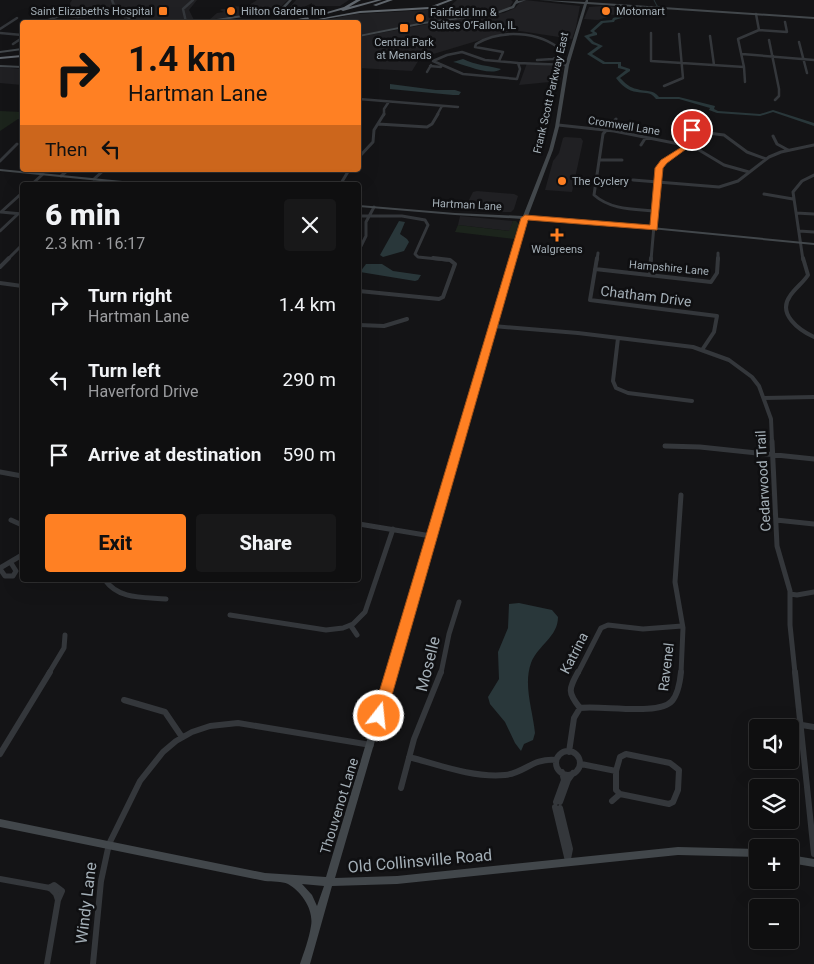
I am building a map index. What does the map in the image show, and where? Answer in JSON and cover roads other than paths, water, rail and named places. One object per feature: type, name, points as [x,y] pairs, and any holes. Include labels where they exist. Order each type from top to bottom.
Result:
[{"type":"highway","points":[[303,20],[338,10],[358,0]]},
{"type":"highway","points":[[303,20],[380,0]]},
{"type":"highway","points":[[305,20],[341,14],[391,0]]},
{"type":"highway","points":[[315,20],[360,12],[430,8],[451,0]]},
{"type":"highway","points":[[0,57],[20,54]]},
{"type":"street","points":[[112,0],[115,8],[113,12]]},
{"type":"street","points":[[186,20],[184,7],[192,0]]},
{"type":"street","points":[[222,20],[271,12],[283,8],[291,0]]},
{"type":"street","points":[[361,36],[424,23],[497,13],[510,9],[515,1],[525,0]]},
{"type":"street","points":[[540,0],[580,4],[584,9],[590,5],[602,4]]},
{"type":"street","points":[[569,2],[585,1],[602,4],[814,18]]},
{"type":"street","name":"Frank Scott Parkway East","points":[[525,218],[551,150],[558,126],[567,66],[585,1]]},
{"type":"street","points":[[48,20],[58,15],[84,16],[91,13],[113,12],[127,16],[130,20]]},
{"type":"street","points":[[756,14],[759,30]]},
{"type":"street","points":[[0,29],[17,18]]},
{"type":"street","points":[[745,82],[742,54],[738,39],[759,30],[787,32],[785,22]]},
{"type":"street","points":[[0,33],[20,36]]},
{"type":"street","points":[[651,33],[651,61],[744,67]]},
{"type":"street","points":[[505,34],[517,35],[557,46],[562,52],[560,56],[548,63],[500,60],[503,52],[481,50],[475,47],[476,44],[505,34]]},
{"type":"street","points":[[664,86],[684,78],[679,34]]},
{"type":"street","points":[[710,36],[714,65]]},
{"type":"street","points":[[13,44],[20,38]]},
{"type":"street","points":[[769,40],[779,89],[779,96],[775,100]]},
{"type":"street","points":[[799,42],[807,73]]},
{"type":"street","points":[[0,52],[20,49]]},
{"type":"street","points":[[427,72],[433,61],[462,51],[481,59],[567,66]]},
{"type":"street","points":[[742,54],[814,60]]},
{"type":"street","points":[[433,61],[461,73],[517,79],[520,69],[518,62]]},
{"type":"street","points":[[0,66],[20,67]]},
{"type":"street","points":[[430,66],[447,67]]},
{"type":"street","points":[[361,99],[388,103],[458,107]]},
{"type":"street","points":[[361,152],[373,142],[374,130],[384,116],[384,109],[388,103]]},
{"type":"street","points":[[378,124],[427,127],[432,124],[442,106]]},
{"type":"street","points":[[616,119],[605,130],[593,190],[596,197],[617,207],[655,211]]},
{"type":"street","points":[[650,275],[659,168],[687,146],[690,142],[692,125]]},
{"type":"street","name":"Cromwell Lane","points":[[558,126],[605,130],[687,146],[699,150],[724,164],[749,172]]},
{"type":"street","points":[[692,130],[719,133],[729,137],[748,152],[766,159]]},
{"type":"street","points":[[773,136],[777,144],[788,150]]},
{"type":"street","points":[[641,145],[646,137]]},
{"type":"street","points":[[0,161],[17,144]]},
{"type":"street","points":[[633,180],[719,187],[734,183],[766,159],[788,150],[814,145]]},
{"type":"street","points":[[599,160],[622,160]]},
{"type":"street","points":[[0,170],[20,172]]},
{"type":"street","points":[[22,172],[112,182]]},
{"type":"street","points":[[61,176],[66,172]]},
{"type":"street","points":[[94,179],[102,172]]},
{"type":"street","points":[[34,182],[43,174]]},
{"type":"street","points":[[814,175],[802,181],[793,192],[803,258],[808,271],[806,279],[788,299],[786,306],[788,316],[793,322],[801,330],[814,338]]},
{"type":"street","points":[[764,194],[793,199]]},
{"type":"street","points":[[1,212],[20,195]]},
{"type":"street","name":"Hartman Lane","points":[[361,206],[654,228],[814,244]]},
{"type":"street","points":[[361,246],[366,236],[366,222],[374,207]]},
{"type":"street","points":[[1,212],[20,214]]},
{"type":"street","points":[[796,212],[814,214]]},
{"type":"street","points":[[0,230],[20,214]]},
{"type":"street","points":[[361,216],[408,216],[426,220],[428,225],[415,254],[418,257],[450,260],[455,264],[443,297],[439,299],[361,290]]},
{"type":"street","name":"Thouvenot Lane","points":[[329,882],[525,218]]},
{"type":"street","points":[[799,231],[814,232]]},
{"type":"street","points":[[0,267],[20,247]]},
{"type":"street","name":"Chatham Drive","points":[[598,253],[590,300],[717,316],[714,332],[702,350]]},
{"type":"street","name":"Hampshire Lane","points":[[595,269],[711,282],[716,278],[718,270],[718,253]]},
{"type":"street","points":[[808,271],[814,272]]},
{"type":"street","points":[[0,283],[20,285]]},
{"type":"street","points":[[361,325],[384,327],[396,325],[407,319]]},
{"type":"street","name":"Cedarwood Trail","points":[[493,326],[618,338],[702,350],[729,360],[758,386],[764,398],[771,424],[777,546],[787,575],[790,594],[790,625],[802,725],[814,854]]},
{"type":"street","points":[[618,338],[612,381],[616,388],[628,393],[692,401]]},
{"type":"street","points":[[764,398],[814,397]]},
{"type":"street","points":[[665,446],[773,454],[814,460]]},
{"type":"street","points":[[0,472],[20,476]]},
{"type":"street","name":"Ravenel","points":[[580,708],[616,706],[658,709],[669,706],[677,693],[681,671],[682,626],[675,585],[681,494]]},
{"type":"street","points":[[11,520],[20,524]]},
{"type":"street","points":[[776,520],[814,524]]},
{"type":"street","points":[[361,524],[431,536]]},
{"type":"street","points":[[230,615],[326,630],[341,630],[351,626],[360,620],[365,612],[393,529]]},
{"type":"street","points":[[11,563],[16,571],[12,576],[5,576],[0,569],[20,556]]},
{"type":"street","points":[[107,582],[114,591],[132,596],[166,598]]},
{"type":"street","points":[[790,594],[797,595],[814,592]]},
{"type":"street","name":"Moselle","points":[[401,788],[418,731],[440,679],[449,634],[459,602]]},
{"type":"street","name":"Katrina","points":[[580,708],[572,698],[570,688],[601,628],[608,625],[644,628],[682,626]]},
{"type":"street","points":[[351,626],[357,635]]},
{"type":"street","points":[[0,754],[64,648],[65,635]]},
{"type":"street","points":[[124,700],[165,712],[182,737]]},
{"type":"street","points":[[570,752],[574,718],[580,708]]},
{"type":"street","name":"Windy Lane","points":[[93,964],[104,865],[109,845],[140,778],[160,754],[182,737],[208,727],[245,724],[371,745]]},
{"type":"street","points":[[802,725],[814,727]]},
{"type":"street","points":[[558,805],[568,780],[581,764],[578,757],[570,752],[560,754],[556,760],[564,780],[558,805],[570,849],[568,861]]},
{"type":"street","points":[[626,754],[670,763],[679,770],[677,799],[674,803],[669,804],[620,794],[616,790],[616,771],[620,757],[626,754]]},
{"type":"street","points":[[409,757],[457,769],[502,776],[514,773],[538,760],[556,760]]},
{"type":"street","points":[[581,764],[616,771]]},
{"type":"street","points":[[562,772],[573,773]]},
{"type":"street","points":[[612,802],[620,794]]},
{"type":"street","name":"Old Collinsville Road","points":[[0,823],[288,880],[329,882],[397,880],[678,851],[749,853]]},
{"type":"street","points":[[799,860],[814,863]]},
{"type":"street","points":[[0,879],[49,888],[56,894],[58,900],[47,964]]},
{"type":"street","points":[[288,880],[306,893],[315,909],[316,926]]},
{"type":"street","points":[[305,964],[329,882]]},
{"type":"waterway","points":[[654,0],[657,6],[663,8]]},
{"type":"waterway","points":[[663,8],[664,12],[656,14],[636,12],[613,21],[602,22],[592,31],[596,34],[586,36],[593,43],[601,46],[589,54],[604,63],[620,63],[619,67],[629,70],[618,78],[624,85],[637,91],[654,93],[658,98],[679,98],[713,107],[711,109],[717,112],[760,115],[773,111],[814,125]]},
{"type":"place","name":"Saint Elizabeth's Hospital","points":[[163,11]]},
{"type":"place","name":"Hilton Garden Inn","points":[[231,11]]},
{"type":"place","name":"Motomart","points":[[606,11]]},
{"type":"place","name":"Fairfield Inn & Suites O’Fallon, IL","points":[[420,18]]},
{"type":"place","name":"Central Park at Menards","points":[[404,28]]},
{"type":"place","name":"The Cyclery","points":[[562,181]]},
{"type":"place","name":"Walgreens","points":[[557,235]]}]
